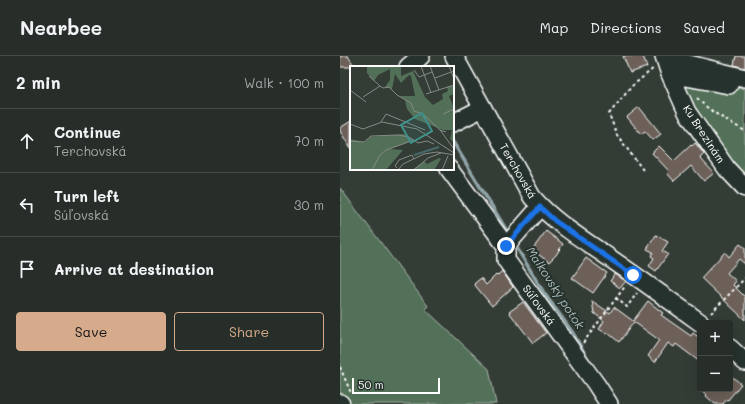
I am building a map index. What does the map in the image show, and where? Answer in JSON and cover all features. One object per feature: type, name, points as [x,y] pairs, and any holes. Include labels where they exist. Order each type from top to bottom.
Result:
[{"type":"street","name":"Terchovská","points":[[454,56],[532,197],[540,207],[555,221],[633,275],[706,318]]},
{"type":"street","points":[[665,57],[745,78]]},
{"type":"street","name":"Ku Brezinám","points":[[665,57],[670,74],[687,112],[727,169],[745,188]]},
{"type":"street","points":[[670,74],[745,89]]},
{"type":"street","points":[[454,122],[483,108]]},
{"type":"street","points":[[450,170],[506,246],[540,207]]},
{"type":"street","name":"Súľovská","points":[[506,246],[506,260],[609,404]]},
{"type":"street","points":[[733,351],[745,362]]},
{"type":"path","points":[[643,170],[617,135],[609,114],[632,86],[665,57]]},
{"type":"path","points":[[694,95],[703,104],[745,131]]},
{"type":"path","points":[[584,343],[633,275]]},
{"type":"path","points":[[706,318],[745,278]]},
{"type":"path","points":[[616,298],[627,307],[638,292]]},
{"type":"path","points":[[340,367],[345,402]]},
{"type":"green space","points":[[677,79],[711,80],[745,89],[745,196],[732,185],[702,151],[683,123]]},
{"type":"green space","points":[[340,188],[428,306],[425,309],[489,369],[496,404],[340,404]]},
{"type":"building","points":[[340,56],[348,56],[354,66],[350,67],[340,67]]},
{"type":"building","points":[[623,56],[643,56],[647,67],[630,73]]},
{"type":"building","points":[[736,56],[745,56],[745,68],[734,65]]},
{"type":"building","points":[[639,107],[661,134],[653,140],[645,131],[641,134],[627,117]]},
{"type":"building","points":[[350,122],[350,147],[340,131],[340,128]]},
{"type":"building","points":[[695,143],[704,154],[700,158],[714,173],[704,181],[691,166],[674,181],[667,173],[669,171],[652,153],[659,146],[674,161]]},
{"type":"building","points":[[546,231],[563,244],[556,255],[549,262],[532,250]]},
{"type":"building","points":[[656,235],[668,242],[662,251],[668,254],[656,271],[649,266],[654,258],[651,256],[653,252],[647,249]]},
{"type":"building","points":[[740,244],[745,248],[745,264],[739,259],[727,273],[736,281],[733,285],[745,297],[745,320],[701,278],[725,252],[729,257]]},
{"type":"building","points":[[586,258],[607,273],[593,293],[572,278]]},
{"type":"building","points":[[502,271],[513,287],[492,306],[474,284],[481,278],[486,285]]},
{"type":"building","points":[[615,274],[626,281],[620,288],[610,281]]},
{"type":"building","points":[[592,301],[610,313],[614,307],[633,321],[648,301],[663,313],[661,315],[691,336],[693,333],[697,336],[697,360],[676,344],[674,347],[668,343],[655,362],[648,356],[659,340],[634,322],[619,342],[608,333],[607,334],[599,329],[604,321],[594,313]]},
{"type":"building","points":[[523,302],[546,333],[533,343],[509,312]]},
{"type":"building","points":[[733,377],[741,384],[723,404],[715,404],[706,396],[707,395],[704,392],[733,392]]},
{"type":"waterway","name":"Malkovský potok","points":[[454,144],[510,236]]},
{"type":"waterway","name":"Malkovský potok","points":[[514,243],[544,293],[573,333],[588,359]]},
{"type":"route","points":[[506,246],[540,207],[555,221],[633,275]]}]
